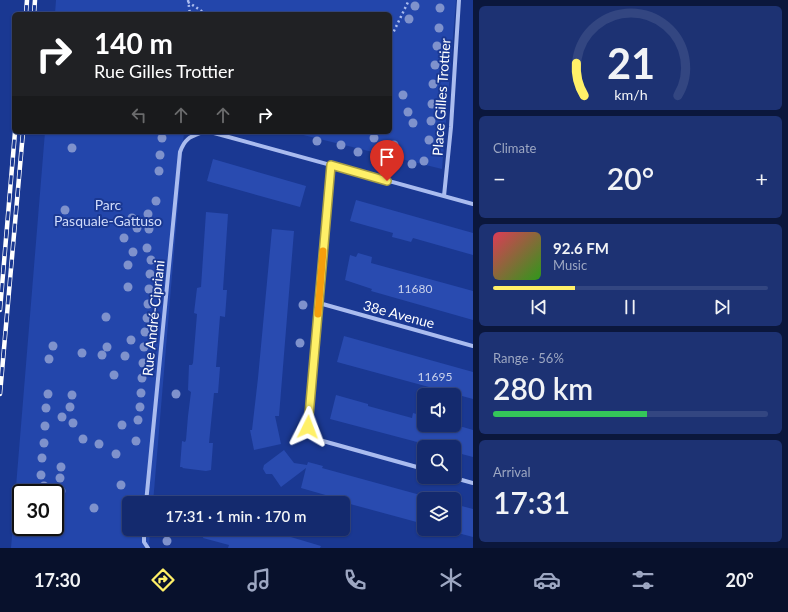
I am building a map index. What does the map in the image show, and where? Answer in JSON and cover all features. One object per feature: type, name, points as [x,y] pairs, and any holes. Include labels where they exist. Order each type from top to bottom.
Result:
[{"type":"street","name":"Place Gilles Trottier","points":[[444,196],[451,127],[459,0]]},
{"type":"street","name":"Rue André-Cipriani","points":[[147,496],[180,152],[183,144],[189,137],[197,134]]},
{"type":"street","points":[[218,134],[473,204]]},
{"type":"street","points":[[331,165],[308,427],[316,438],[323,441],[417,467]]},
{"type":"street","name":"38e Avenue","points":[[319,304],[473,346]]},
{"type":"street","points":[[461,480],[473,483]]},
{"type":"street","points":[[144,536],[144,542],[148,548]]},
{"type":"path","points":[[392,33],[409,0]]},
{"type":"path","points":[[188,1],[190,12]]},
{"type":"path","points":[[188,1],[203,12]]},
{"type":"green space","points":[[56,0],[456,0],[442,169],[299,134],[392,134],[392,12],[55,12]]},
{"type":"green space","name":"Parc Pasquale-Gattuso","points":[[45,134],[184,134],[154,496],[122,496],[122,536],[150,536],[149,548],[11,548],[12,536],[64,536],[64,484],[16,484]]},
{"type":"building","points":[[213,159],[306,186],[300,207],[207,181]]},
{"type":"building","points":[[356,200],[473,233],[473,255],[413,238],[411,242],[392,237],[393,233],[350,221]]},
{"type":"building","points":[[206,212],[228,214],[223,290],[227,290],[225,317],[220,316],[216,367],[220,367],[218,393],[214,393],[209,443],[213,443],[211,470],[206,471],[180,467],[182,441],[185,442],[186,440],[191,392],[188,390],[189,365],[192,365],[193,363],[197,314],[194,313],[197,288],[201,287]]},
{"type":"building","points":[[272,229],[294,231],[279,416],[275,416],[281,444],[254,450],[250,430],[252,430],[258,378]]},
{"type":"building","points":[[358,253],[372,257],[371,263],[473,291],[473,320],[371,291],[372,289],[345,280],[350,255],[356,257]]},
{"type":"building","points":[[344,336],[473,372],[473,399],[461,396],[461,388],[433,388],[337,362]]},
{"type":"building","points":[[336,395],[368,404],[368,406],[412,418],[413,413],[417,414],[417,432],[461,432],[461,426],[473,430],[473,457],[461,454],[461,440],[417,440],[417,442],[330,419]]},
{"type":"building","points":[[284,450],[294,463],[307,465],[308,462],[323,466],[322,468],[417,494],[417,522],[350,504],[350,496],[329,496],[301,488],[306,468],[281,487],[272,474],[266,474],[263,469],[264,465]]},
{"type":"building","points":[[461,506],[473,509],[473,537],[461,534]]},
{"type":"building","points":[[203,536],[287,536],[321,546],[320,548],[228,548],[229,545],[203,538]]},
{"type":"railway","points":[[26,12],[27,0]]},
{"type":"railway","points":[[34,12],[35,0]]},
{"type":"railway","points":[[0,310],[15,134]]},
{"type":"railway","points":[[0,394],[23,134]]},
{"type":"slow traffic","points":[[318,314],[323,251]]},
{"type":"route","points":[[308,427],[331,165],[387,181]]}]
